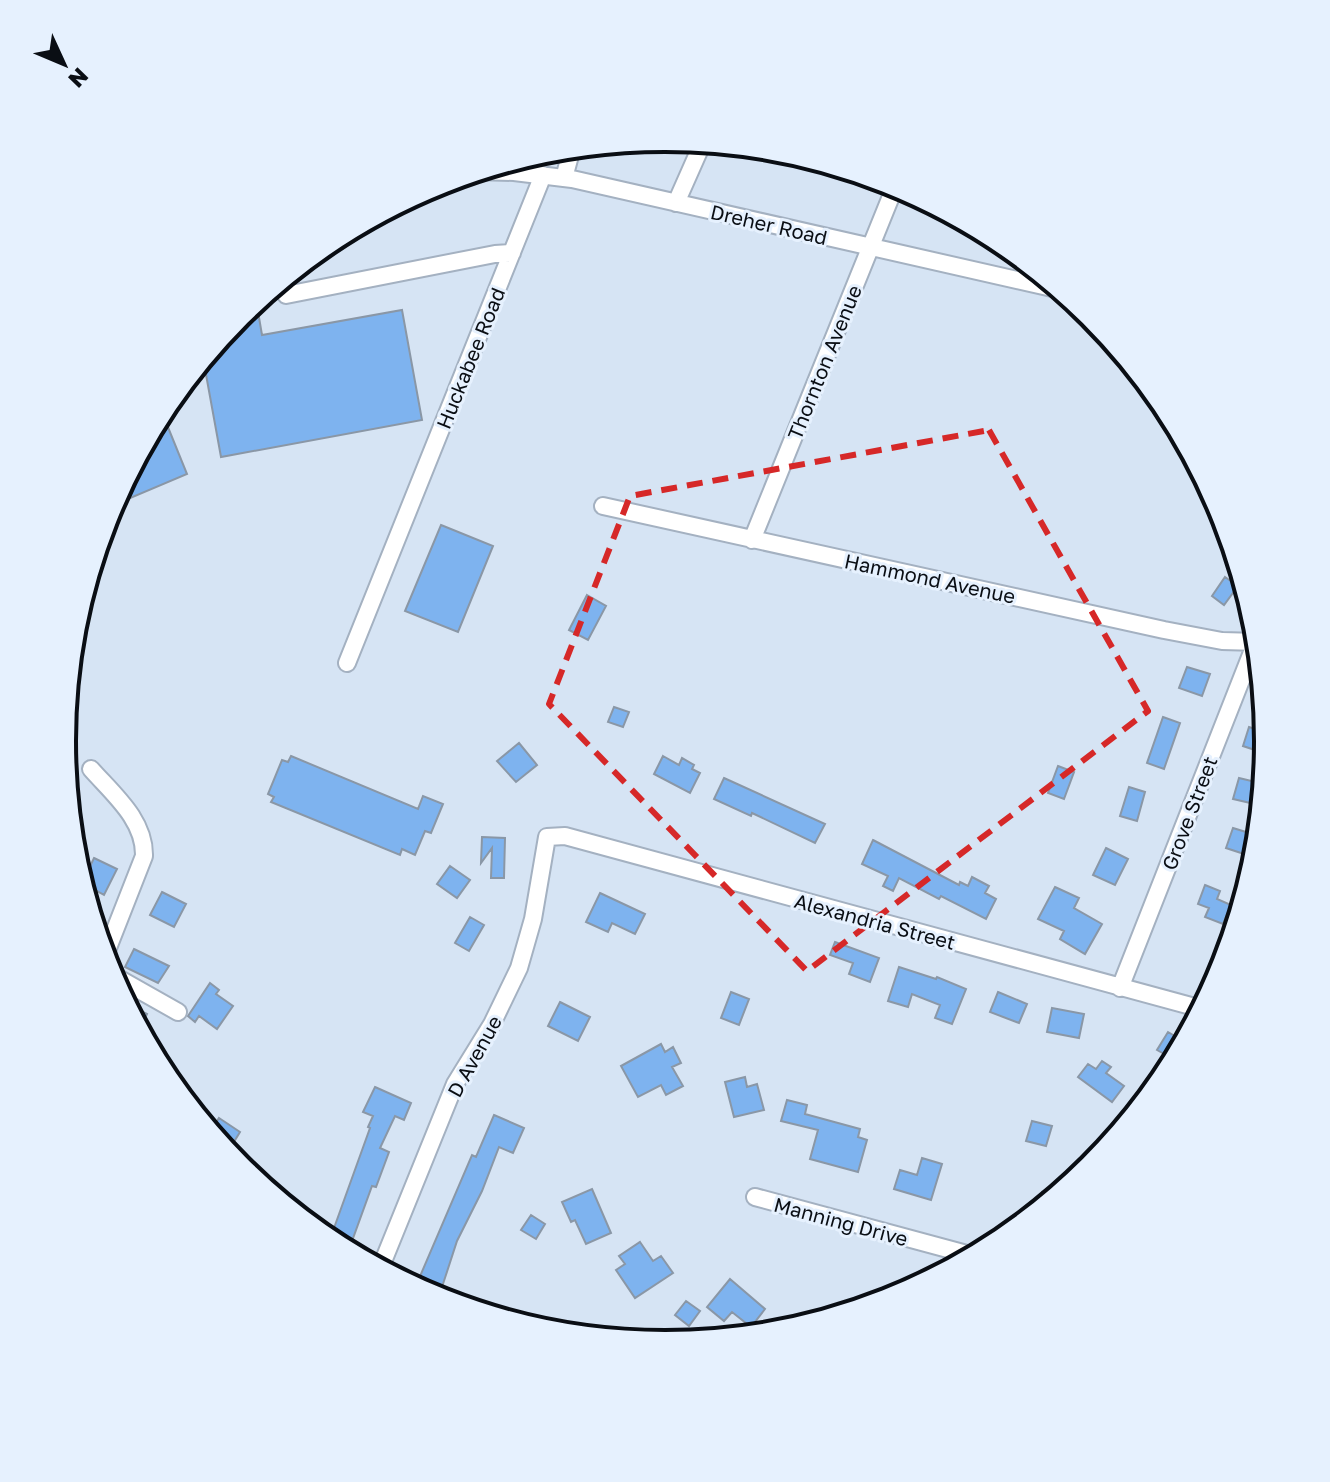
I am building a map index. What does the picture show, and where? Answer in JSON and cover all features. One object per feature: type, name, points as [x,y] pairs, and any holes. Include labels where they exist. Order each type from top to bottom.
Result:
[{"type":"street","points":[[676,203],[698,153]]},
{"type":"street","points":[[564,178],[569,160]]},
{"type":"street","name":"Dreher Road","points":[[510,173],[564,178],[1037,285]]},
{"type":"street","name":"Huckabee Road","points":[[347,663],[543,175]]},
{"type":"street","name":"Thornton Avenue","points":[[752,540],[891,197]]},
{"type":"street","points":[[285,291],[286,295],[379,275],[512,253]]},
{"type":"street","name":"Hammond Avenue","points":[[603,506],[1177,632],[1222,641],[1245,640]]},
{"type":"street","name":"Grove Street","points":[[1120,988],[1249,661]]},
{"type":"street","points":[[91,769],[128,811],[144,844],[144,856],[111,940]]},
{"type":"street","name":"Alexandria Street","points":[[547,837],[565,836],[1191,1006]]},
{"type":"street","name":"D Avenue","points":[[384,1259],[455,1084],[492,1024],[519,968],[533,919],[547,837]]},
{"type":"street","points":[[129,984],[178,1012]]},
{"type":"street","name":"Manning Drive","points":[[755,1197],[958,1252]]},
{"type":"highlighted area","points":[[989,430],[1148,711],[807,971],[549,704],[630,496]]},
{"type":"building","points":[[402,310],[422,420],[221,457],[206,373],[259,316],[262,335]]},
{"type":"building","points":[[168,426],[187,474],[129,499]]},
{"type":"building","points":[[441,525],[493,546],[458,632],[405,611]]},
{"type":"building","points":[[1225,577],[1232,582],[1234,591],[1224,605],[1212,596]]},
{"type":"building","points":[[587,595],[606,606],[588,640],[569,630]]},
{"type":"building","points":[[1187,667],[1210,674],[1202,696],[1179,688]]},
{"type":"building","points":[[614,707],[629,712],[623,727],[608,722]]},
{"type":"building","points":[[1163,717],[1180,723],[1164,769],[1147,763]]},
{"type":"building","points":[[1249,727],[1254,729],[1254,750],[1243,746]]},
{"type":"building","points":[[519,743],[537,765],[516,782],[497,761]]},
{"type":"building","points":[[291,756],[418,809],[423,796],[443,804],[431,833],[425,831],[415,855],[402,849],[400,855],[271,802],[274,797],[268,794],[282,760],[288,762]]},
{"type":"building","points":[[663,756],[679,765],[682,758],[700,773],[690,793],[654,774]]},
{"type":"building","points":[[1058,766],[1074,772],[1064,799],[1048,793]]},
{"type":"building","points":[[724,778],[825,824],[815,843],[714,799]]},
{"type":"building","points":[[1239,778],[1253,781],[1251,803],[1233,799]]},
{"type":"building","points":[[1129,787],[1145,792],[1137,821],[1120,816]]},
{"type":"building","points":[[1233,828],[1247,832],[1243,854],[1226,848]]},
{"type":"building","points":[[482,837],[505,838],[504,878],[491,878],[492,848],[481,863]]},
{"type":"building","points":[[873,840],[959,885],[960,882],[968,886],[972,877],[989,886],[985,893],[996,899],[986,919],[899,878],[893,891],[883,886],[888,876],[862,864]]},
{"type":"building","points":[[1106,848],[1128,859],[1115,885],[1093,875]]},
{"type":"building","points":[[94,858],[117,869],[104,895],[95,890],[90,867]]},
{"type":"building","points":[[450,866],[470,880],[457,898],[437,884]]},
{"type":"building","points":[[1205,885],[1220,891],[1217,899],[1230,905],[1223,924],[1205,917],[1209,908],[1198,904]]},
{"type":"building","points":[[1055,887],[1079,898],[1074,908],[1102,924],[1085,954],[1060,939],[1064,931],[1038,919]]},
{"type":"building","points":[[162,892],[186,904],[174,927],[150,915]]},
{"type":"building","points":[[600,893],[645,914],[635,934],[612,923],[608,932],[586,922]]},
{"type":"building","points":[[470,917],[484,925],[469,951],[455,943]]},
{"type":"building","points":[[835,942],[879,958],[870,982],[849,974],[853,963],[830,955]]},
{"type":"building","points":[[134,949],[169,966],[158,983],[125,967]]},
{"type":"building","points":[[899,967],[966,989],[952,1024],[935,1018],[940,1005],[912,994],[908,1007],[888,1001]]},
{"type":"building","points":[[210,983],[219,990],[216,994],[233,1006],[217,1029],[199,1016],[195,1022],[188,1016]]},
{"type":"building","points":[[731,992],[749,999],[739,1025],[721,1018]]},
{"type":"building","points":[[998,992],[1027,1004],[1019,1023],[990,1012]]},
{"type":"building","points":[[560,1002],[590,1017],[578,1041],[548,1026]]},
{"type":"building","points":[[1052,1008],[1084,1014],[1079,1038],[1047,1032]]},
{"type":"building","points":[[1168,1032],[1175,1036],[1164,1054],[1157,1050]]},
{"type":"building","points":[[661,1044],[665,1052],[673,1047],[681,1063],[672,1067],[683,1086],[666,1095],[661,1085],[638,1097],[621,1066]]},
{"type":"building","points":[[1102,1061],[1111,1067],[1106,1073],[1124,1086],[1112,1102],[1078,1077],[1088,1064],[1096,1069]]},
{"type":"building","points":[[745,1077],[747,1087],[757,1084],[764,1110],[734,1117],[725,1082]]},
{"type":"building","points":[[375,1087],[411,1103],[404,1120],[395,1116],[380,1148],[389,1152],[376,1187],[372,1186],[352,1240],[334,1228],[373,1116],[363,1112]]},
{"type":"building","points":[[787,1100],[807,1105],[805,1114],[860,1129],[858,1137],[867,1140],[858,1172],[810,1159],[818,1130],[781,1121]]},
{"type":"building","points":[[494,1115],[524,1128],[513,1153],[499,1147],[482,1191],[457,1241],[442,1286],[420,1276],[472,1155],[476,1157]]},
{"type":"building","points":[[219,1118],[240,1132],[234,1142],[222,1129],[216,1122]]},
{"type":"building","points":[[1032,1121],[1052,1126],[1046,1146],[1026,1141]]},
{"type":"building","points":[[922,1158],[942,1164],[931,1200],[894,1189],[900,1170],[917,1175]]},
{"type":"building","points":[[592,1189],[611,1233],[586,1244],[562,1202]]},
{"type":"building","points":[[531,1215],[545,1224],[536,1239],[521,1230]]},
{"type":"building","points":[[640,1242],[653,1261],[661,1256],[673,1273],[635,1298],[616,1270],[625,1264],[619,1256]]},
{"type":"building","points":[[730,1279],[765,1309],[754,1323],[747,1324],[732,1312],[724,1321],[707,1307]]},
{"type":"building","points":[[686,1301],[700,1311],[689,1326],[675,1315]]}]
